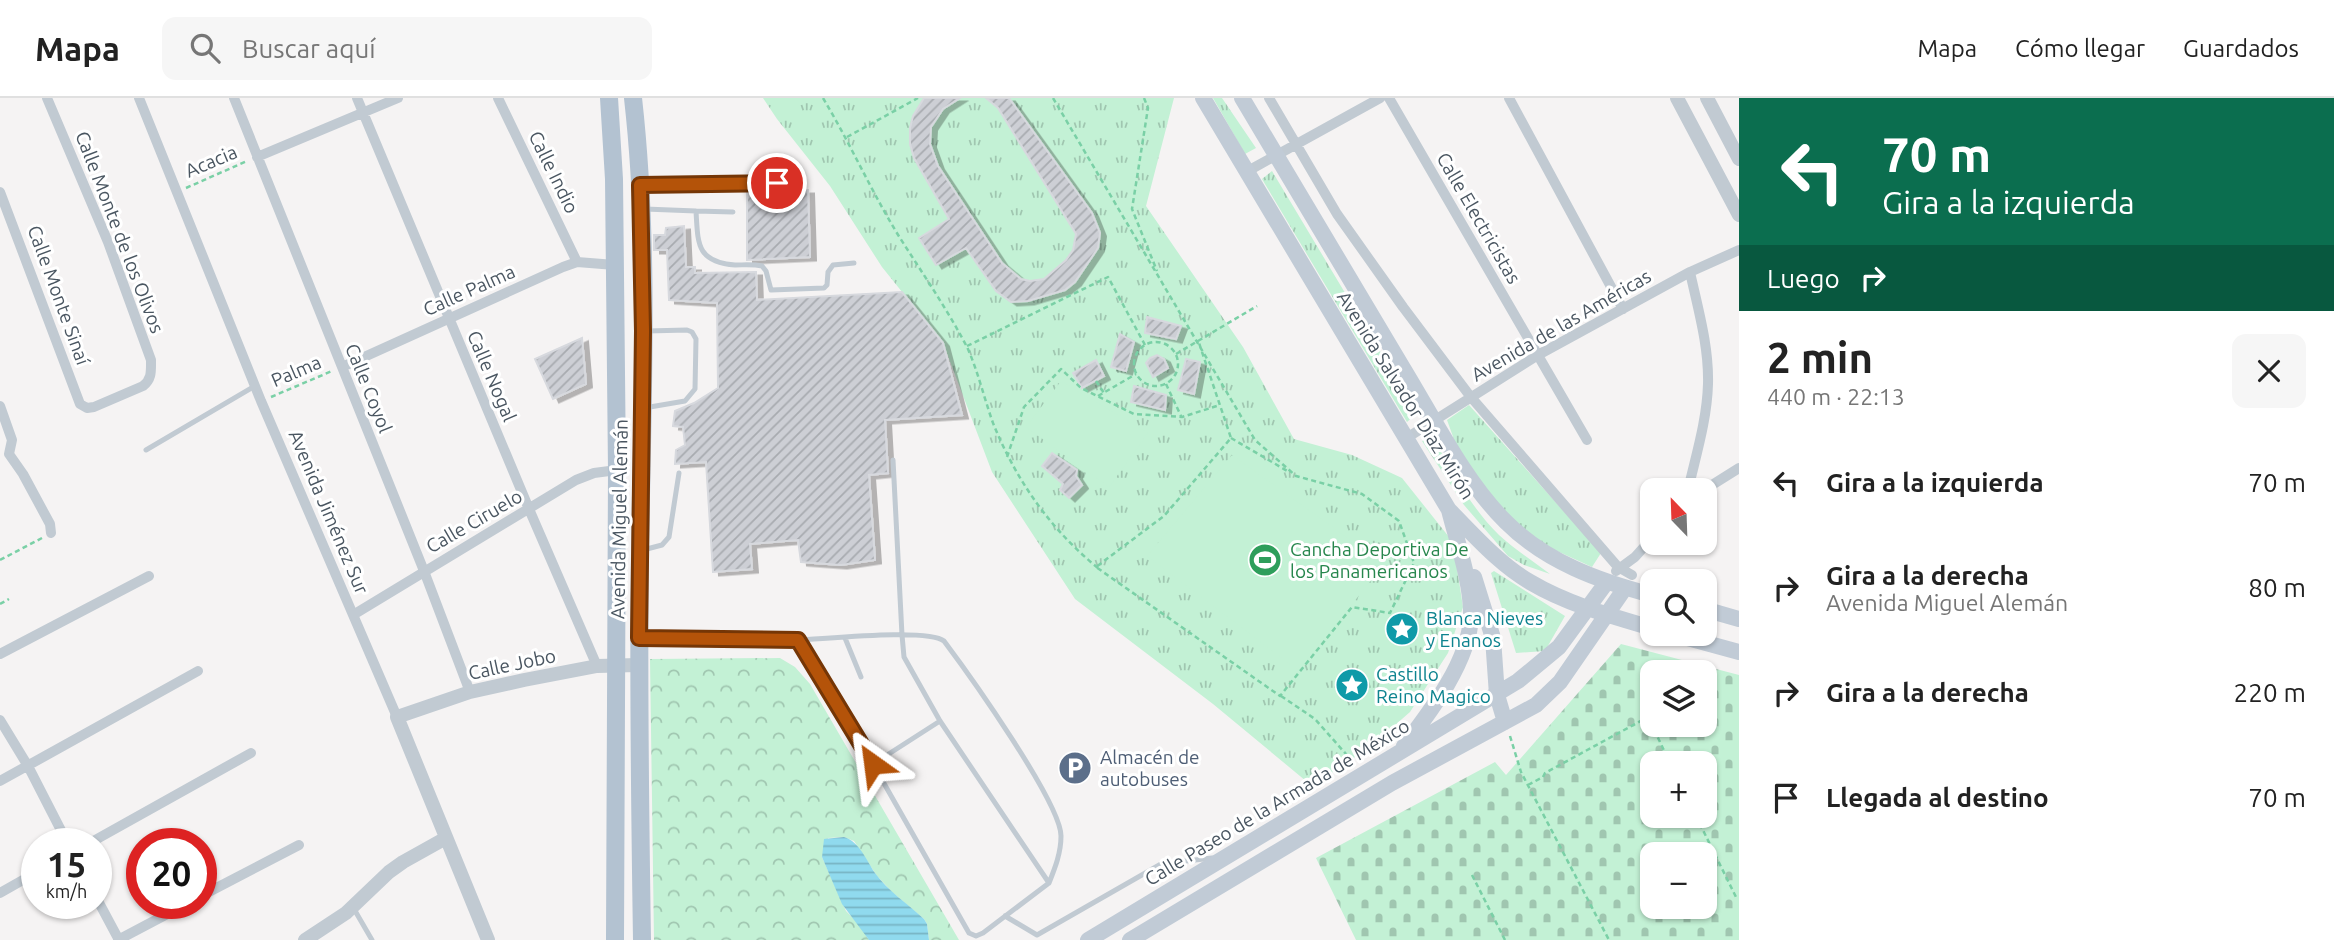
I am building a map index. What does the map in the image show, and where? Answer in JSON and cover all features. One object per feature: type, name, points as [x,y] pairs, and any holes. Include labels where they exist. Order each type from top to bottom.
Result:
[{"type":"main road","name":"Avenida Miguel Alemán","points":[[609,98],[614,179],[617,470],[615,940]]},
{"type":"main road","name":"Avenida Miguel Alemán","points":[[634,98],[642,209],[638,665],[642,940]]},
{"type":"main road","name":"Avenida Salvador Díaz Mirón","points":[[1203,98],[1449,510],[1496,556],[1530,582],[1587,608],[1640,624]]},
{"type":"main road","name":"Avenida Salvador Díaz Mirón","points":[[1242,98],[1482,495],[1507,523],[1532,544],[1563,564],[1606,583],[1629,582],[1640,588]]},
{"type":"main road","points":[[1399,753],[1440,700],[1466,638],[1471,617],[1468,591],[1449,510]]},
{"type":"main road","points":[[1457,544],[1469,561],[1493,638],[1497,695],[1505,722]]},
{"type":"main road","points":[[1130,940],[1392,783],[1536,705],[1560,682],[1629,582]]},
{"type":"main road","name":"Calle Paseo de la Armada de México","points":[[1088,940],[1497,695],[1541,664],[1559,647],[1606,583]]},
{"type":"main road","points":[[1717,613],[1739,619]]},
{"type":"main road","points":[[1717,646],[1739,652]]},
{"type":"street","name":"Calle Monte de los Olivos","points":[[47,98],[108,242],[151,360],[149,382],[107,402],[87,408]]},
{"type":"street","name":"Avenida Jiménez Sur","points":[[139,98],[261,401],[397,717],[488,940]]},
{"type":"street","name":"Calle Coyol","points":[[233,98],[424,571],[470,692]]},
{"type":"street","name":"Calle Nogal","points":[[357,98],[597,666]]},
{"type":"street","points":[[257,157],[398,98]]},
{"type":"street","name":"Calle Indio","points":[[498,98],[577,262]]},
{"type":"street","name":"Avenida Salvador Díaz Mirón","points":[[1269,98],[1337,214],[1403,307],[1470,396],[1629,582]]},
{"type":"street","points":[[1246,172],[1380,98]]},
{"type":"street","name":"Calle Electricistas","points":[[1389,98],[1587,440]]},
{"type":"street","points":[[1509,98],[1623,309]]},
{"type":"street","points":[[1677,98],[1739,215]]},
{"type":"street","points":[[1707,98],[1739,159]]},
{"type":"street","name":"Calle Monte Sinaí","points":[[0,192],[80,404],[87,408]]},
{"type":"street","name":"Avenida de las Américas","points":[[1405,439],[1538,355],[1690,272],[1739,250]]},
{"type":"street","name":"Calle Palma","points":[[342,367],[577,262],[615,265]]},
{"type":"street","points":[[1690,272],[1704,335],[1708,383],[1705,418],[1691,478]]},
{"type":"street","points":[[0,406],[12,440],[5,458],[23,474],[50,524],[51,533]]},
{"type":"street","points":[[1717,482],[1739,468]]},
{"type":"street","name":"Calle Ciruelo","points":[[353,615],[586,475],[617,470]]},
{"type":"street","points":[[1606,583],[1618,568],[1640,551]]},
{"type":"street","points":[[1629,582],[1635,557]]},
{"type":"street","points":[[0,654],[149,576]]},
{"type":"street","name":"Calle Jobo","points":[[397,717],[470,692],[597,666],[638,665]]},
{"type":"street","points":[[0,781],[198,671]]},
{"type":"street","points":[[0,720],[28,766],[60,828]]},
{"type":"street","points":[[112,831],[251,753]]},
{"type":"street","points":[[304,940],[322,936],[389,872],[446,838]]},
{"type":"street","points":[[217,888],[299,845]]},
{"type":"street","points":[[0,892],[21,881]]},
{"type":"street","points":[[107,919],[118,940],[158,919]]},
{"type":"lane","points":[[640,185],[777,183]]},
{"type":"lane","points":[[642,209],[733,212]]},
{"type":"lane","points":[[696,211],[699,244],[704,254],[713,260],[732,265],[762,267],[771,290],[824,288],[827,285],[828,271],[833,265],[854,263]]},
{"type":"lane","points":[[641,409],[680,403],[690,398],[695,389],[696,351],[696,339],[692,331],[643,331]]},
{"type":"lane","points":[[146,450],[255,386]]},
{"type":"lane","points":[[893,460],[904,657],[940,721],[1049,883]]},
{"type":"lane","points":[[640,551],[662,545],[670,537],[680,473]]},
{"type":"lane","points":[[639,638],[798,640],[902,635],[933,636],[944,641],[1034,775],[1062,834],[1059,857],[1049,883],[984,933],[976,936],[969,933],[873,764],[798,640]]},
{"type":"lane","points":[[845,638],[861,677]]},
{"type":"lane","points":[[873,764],[940,721]]},
{"type":"lane","points":[[1005,916],[1037,934],[1161,864],[1226,857]]},
{"type":"lane","points":[[352,907],[372,940]]},
{"type":"path","points":[[822,98],[847,137],[899,237],[930,281],[966,346],[1007,457],[1033,501],[1070,544],[1096,567],[1315,719],[1363,775]]},
{"type":"path","points":[[847,137],[918,98]]},
{"type":"path","points":[[1053,98],[1255,440],[1296,476]]},
{"type":"path","points":[[1144,98],[1148,108],[1132,209],[1158,274]]},
{"type":"path","name":"Acacia","points":[[177,191],[257,157]]},
{"type":"path","points":[[966,346],[1108,276],[1145,345]]},
{"type":"path","points":[[1176,354],[1257,306]]},
{"type":"path","points":[[1198,341],[1231,438],[1296,476],[1362,494],[1399,521],[1414,563],[1390,613],[1352,607],[1280,695]]},
{"type":"path","points":[[1162,342],[1176,354],[1179,365],[1177,373],[1166,384],[1150,386],[1143,383],[1136,374],[1136,355],[1145,345],[1162,342]]},
{"type":"path","name":"Palma","points":[[261,401],[342,367]]},
{"type":"path","points":[[1007,457],[1024,407],[1061,369],[1081,388],[1134,414],[1181,417],[1220,405]]},
{"type":"path","points":[[1097,396],[1136,374]]},
{"type":"path","points":[[1096,381],[1104,393]]},
{"type":"path","points":[[1166,384],[1181,417]]},
{"type":"path","points":[[1096,567],[1164,516],[1231,438]]},
{"type":"path","points":[[0,560],[51,533]]},
{"type":"path","points":[[0,604],[9,599]]},
{"type":"path","points":[[1528,785],[1647,717],[1664,751]]},
{"type":"path","points":[[1505,722],[1528,785],[1609,940]]},
{"type":"path","points":[[1702,828],[1737,897]]},
{"type":"path","points":[[1472,875],[1505,940]]},
{"type":"green space","points":[[763,98],[1174,98],[1146,206],[1243,347],[1294,439],[1352,455],[1402,478],[1453,542],[1463,607],[1448,653],[1410,712],[1370,747],[1312,786],[1213,704],[1075,599],[992,472],[943,343],[882,267],[830,186]]},
{"type":"green space","points":[[1213,98],[1222,98],[1256,148],[1245,154]]},
{"type":"green space","points":[[1272,171],[1417,413],[1407,422],[1262,179]]},
{"type":"green space","points":[[1061,381],[1148,433],[1109,487],[1026,427]]},
{"type":"green space","points":[[1469,405],[1601,553],[1592,567],[1535,541],[1482,488],[1456,445],[1447,420]]},
{"type":"green space","points":[[1432,436],[1479,513],[1499,535],[1550,574],[1508,556],[1464,505],[1422,441]]},
{"type":"green space","name":"Cancha Deportiva De los Panamericanos","points":[[1232,455],[1384,564],[1299,671],[1147,556]]},
{"type":"green space","points":[[1494,571],[1565,616],[1545,651],[1516,653],[1491,573]]},
{"type":"green space","points":[[1621,644],[1682,660],[1640,660],[1640,737],[1717,737],[1717,669],[1739,675],[1739,940],[1356,940],[1316,858],[1495,762],[1506,775]]},
{"type":"green space","points":[[780,658],[795,667],[810,684],[959,940],[929,940],[924,919],[877,876],[854,841],[844,837],[828,838],[822,857],[846,911],[869,940],[654,940],[650,659]]},
{"type":"water","points":[[844,837],[858,847],[886,886],[924,919],[929,940],[869,940],[842,904],[822,857],[824,839]]},
{"type":"building","points":[[924,98],[960,98],[943,109],[931,127],[930,144],[938,166],[1002,263],[1021,279],[1044,279],[1066,260],[1073,250],[1076,234],[998,108],[986,98],[1009,98],[1092,213],[1100,233],[1098,248],[1075,282],[1065,290],[1028,301],[1011,302],[996,291],[966,248],[936,265],[919,238],[949,219],[914,158],[910,144],[913,116]]},
{"type":"building","points":[[808,190],[810,257],[747,260],[747,192]]},
{"type":"building","points":[[684,226],[686,267],[695,267],[695,273],[756,272],[757,300],[902,292],[943,343],[962,415],[885,420],[888,473],[869,475],[875,560],[841,565],[801,562],[798,540],[750,544],[752,569],[713,572],[706,462],[675,464],[676,450],[685,445],[683,427],[673,426],[675,411],[718,388],[717,303],[669,300],[667,250],[654,250],[654,235],[665,235],[666,228]]},
{"type":"building","points":[[1147,317],[1181,326],[1176,339],[1145,333]]},
{"type":"building","points":[[1120,334],[1134,342],[1126,371],[1111,367]]},
{"type":"building","points":[[582,338],[586,384],[553,399],[535,359]]},
{"type":"building","points":[[1157,355],[1164,359],[1168,368],[1153,377],[1146,363]]},
{"type":"building","points":[[1186,359],[1200,362],[1194,394],[1178,390]]},
{"type":"building","points":[[1096,360],[1104,376],[1082,388],[1073,373]]},
{"type":"building","points":[[1134,386],[1166,395],[1165,410],[1131,402]]},
{"type":"building","points":[[1052,453],[1077,470],[1076,476],[1082,485],[1069,498],[1060,490],[1063,484],[1042,466]]},
{"type":"place","name":"Cancha Deportiva De los Panamericanos","points":[[1265,560]]},
{"type":"place","name":"Blanca Nieves y Enanos","points":[[1402,629]]},
{"type":"place","name":"Castillo Reino Magico","points":[[1352,685]]},
{"type":"place","name":"Almacén de autobuses","points":[[1075,768]]},
{"type":"route","points":[[777,183],[640,185],[643,331],[639,638],[798,640],[873,764]]}]
